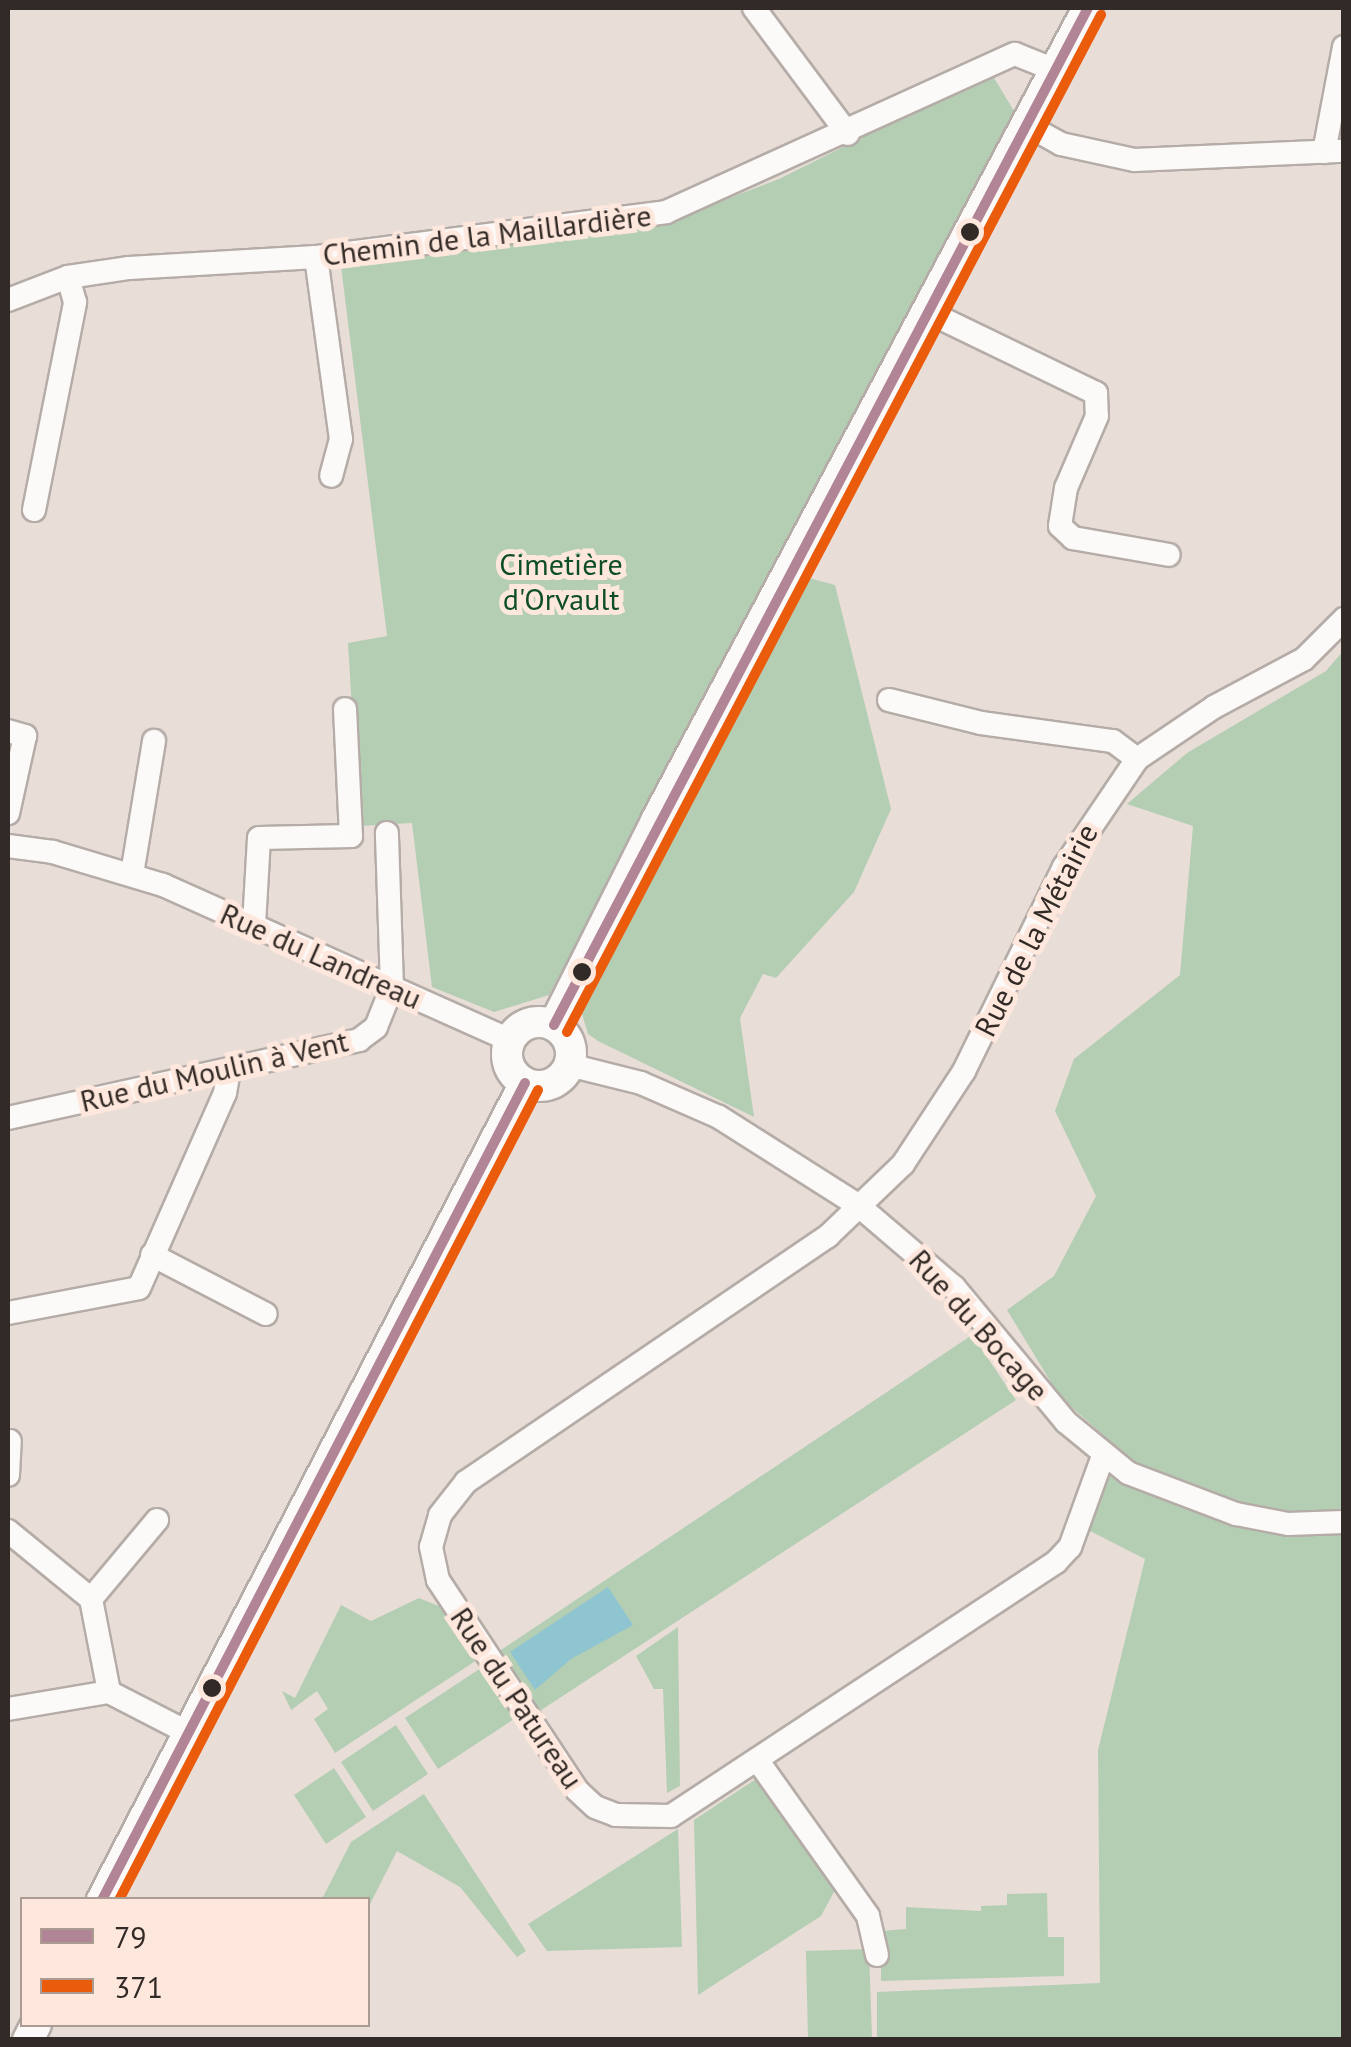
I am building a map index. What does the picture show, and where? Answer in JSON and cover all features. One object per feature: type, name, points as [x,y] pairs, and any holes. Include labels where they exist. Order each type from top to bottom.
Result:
[{"type":"main road","points":[[554,1025],[1088,8]]},
{"type":"main road","points":[[529,1024],[554,1025],[570,1043],[569,1065],[550,1084],[525,1084],[509,1066],[510,1040],[529,1024]]},
{"type":"main road","points":[[103,1897],[185,1731],[525,1084]]},
{"type":"street","points":[[754,8],[848,134]]},
{"type":"street","points":[[1031,113],[1062,144],[1134,160],[1334,151],[1344,47]]},
{"type":"street","name":"Chemin de la Maillardière","points":[[8,300],[68,278],[316,257],[666,212],[848,134],[1015,54],[1054,70]]},
{"type":"street","points":[[316,257],[340,439],[331,476]]},
{"type":"street","points":[[34,510],[75,302],[68,278]]},
{"type":"street","points":[[926,312],[1096,393],[1097,416],[1066,488],[1060,526],[1073,538],[1170,555]]},
{"type":"street","name":"Rue de la Métairie","points":[[859,1206],[904,1164],[938,1118],[1064,867],[1137,758],[1214,707],[1304,659],[1344,619]]},
{"type":"street","points":[[889,700],[981,724],[1113,741],[1137,758]]},
{"type":"street","points":[[254,926],[259,838],[352,836],[346,709]]},
{"type":"street","points":[[8,731],[25,736],[8,813]]},
{"type":"street","points":[[132,874],[154,741]]},
{"type":"street","points":[[387,834],[392,987]]},
{"type":"street","name":"Rue du Landreau","points":[[8,846],[132,874],[510,1040]]},
{"type":"street","name":"Rue du Moulin à Vent","points":[[8,1118],[359,1040],[376,1027],[392,987]]},
{"type":"street","name":"Rue du Bocage","points":[[569,1065],[641,1082],[719,1117],[859,1206],[954,1287],[1056,1411],[1103,1456],[1170,1493],[1236,1514],[1288,1524],[1344,1522]]},
{"type":"street","points":[[8,1314],[138,1288],[225,1093],[229,1070]]},
{"type":"street","name":"Rue du Patureau","points":[[859,1206],[828,1236],[466,1482],[440,1516],[431,1547],[438,1580],[577,1790],[595,1807],[616,1815],[670,1816],[758,1761],[1056,1562],[1070,1547],[1103,1456]]},
{"type":"street","points":[[152,1255],[266,1314]]},
{"type":"street","points":[[8,1475],[10,1441]]},
{"type":"street","points":[[91,1599],[157,1520]]},
{"type":"street","points":[[8,1531],[91,1599],[109,1692]]},
{"type":"street","points":[[8,1709],[109,1692],[185,1731]]},
{"type":"street","points":[[758,1761],[868,1916],[876,1955]]},
{"type":"green space","name":"Cimetière d'Orvault","points":[[991,73],[1014,111],[549,995],[494,1012],[432,987],[412,823],[359,826],[348,643],[387,636],[341,266],[633,230],[677,218],[779,179]]},
{"type":"green space","points":[[809,578],[835,585],[891,809],[854,892],[776,978],[763,974],[740,1018],[754,1117],[598,1041],[588,1034],[579,1004]]},
{"type":"green space","points":[[1343,651],[1343,2039],[877,2039],[877,1992],[1100,1983],[1098,1750],[1145,1559],[1088,1530],[1102,1488],[1126,1455],[1060,1397],[1007,1310],[1054,1276],[1096,1196],[1055,1111],[1074,1059],[1180,975],[1193,826],[1127,804],[1187,753],[1326,671]]},
{"type":"green space","points":[[972,1335],[1016,1400],[529,1718],[489,1658]]},
{"type":"green space","points":[[419,1598],[441,1607],[477,1660],[335,1753],[314,1719],[328,1709],[317,1691],[291,1710],[282,1691],[295,1698],[341,1605],[371,1621]]},
{"type":"green space","points":[[678,1627],[680,1786],[667,1793],[663,1689],[654,1689],[636,1656]]},
{"type":"green space","points":[[481,1668],[514,1719],[438,1769],[405,1718]]},
{"type":"green space","points":[[396,1725],[428,1774],[373,1811],[341,1762]]},
{"type":"green space","points":[[334,1768],[366,1817],[326,1844],[294,1795]]},
{"type":"green space","points":[[759,1777],[835,1890],[821,1916],[698,1995],[694,1820]]},
{"type":"green space","points":[[424,1794],[526,1951],[517,1957],[460,1887],[397,1851],[370,1904],[370,1897],[323,1897],[351,1842]]},
{"type":"green space","points":[[678,1829],[682,1947],[547,1951],[528,1924]]},
{"type":"green space","points":[[1047,1893],[1048,1937],[1064,1937],[1064,1976],[881,1981],[881,1931],[906,1929],[906,1907],[981,1911],[981,1906],[1007,1905],[1007,1894]]},
{"type":"green space","points":[[869,1949],[872,2039],[808,2039],[806,1951]]},
{"type":"water","points":[[608,1587],[633,1625],[571,1659],[535,1690],[510,1652]]},
{"type":"transit line","name":"79","points":[[554,1025],[1088,8]]},
{"type":"transit line","name":"371","points":[[567,1032],[1101,15]]},
{"type":"transit line","name":"79","points":[[104,1897],[525,1083]]},
{"type":"transit line","name":"371","points":[[121,1897],[538,1090]]}]
